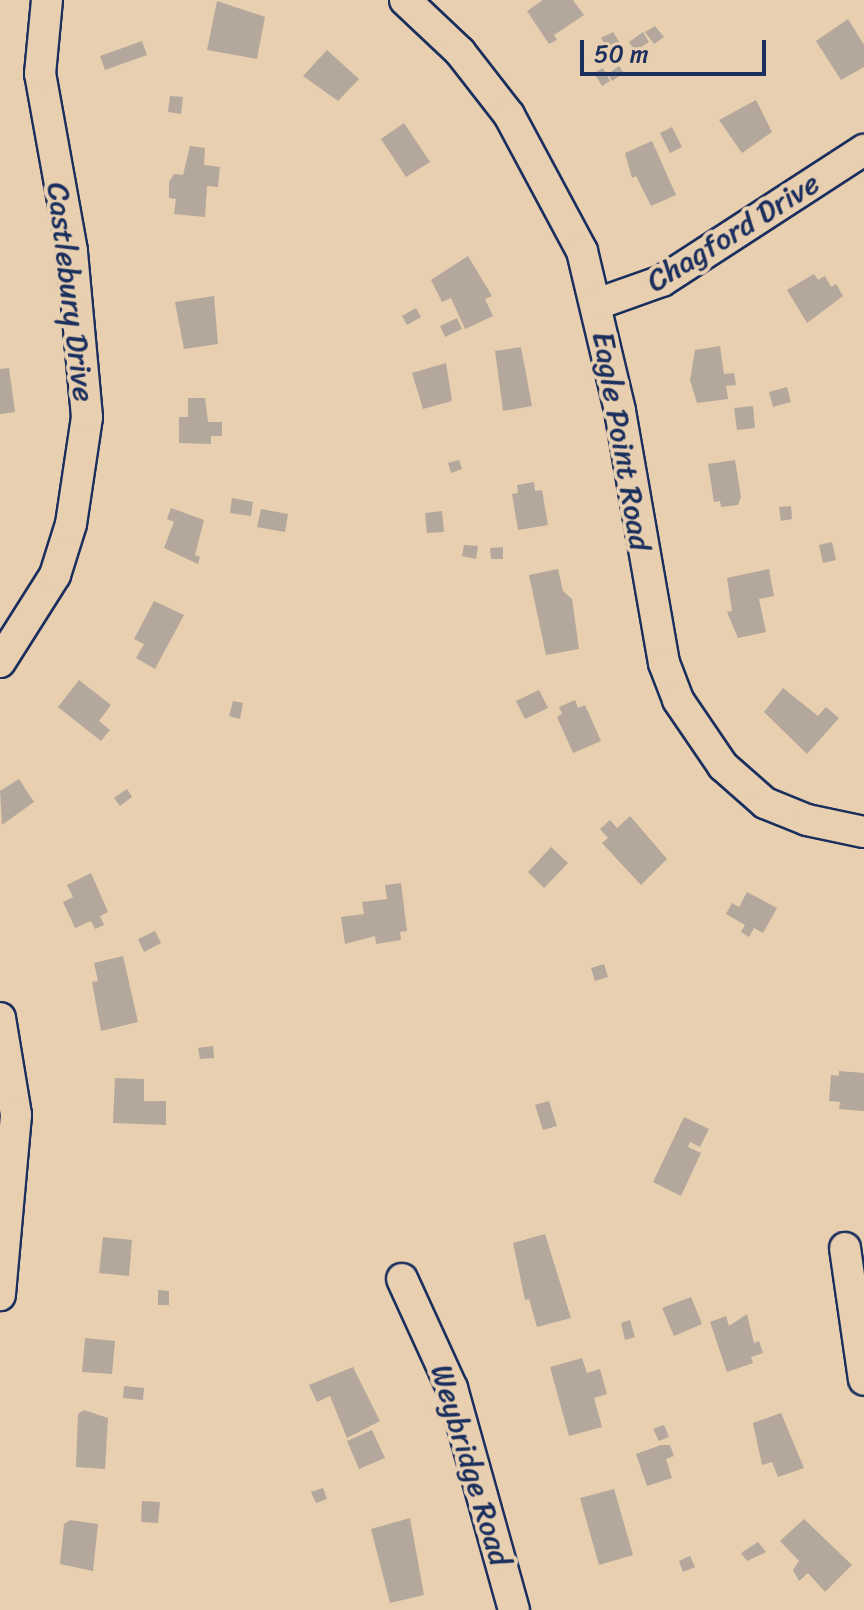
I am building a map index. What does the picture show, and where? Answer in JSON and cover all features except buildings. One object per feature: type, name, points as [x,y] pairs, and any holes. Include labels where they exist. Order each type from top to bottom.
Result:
[{"type":"street","name":"Castlebury Drive","points":[[0,662],[55,575],[71,524],[87,417],[72,251],[40,74],[47,0]]},
{"type":"street","name":"Eagle Point Road","points":[[421,5],[469,64],[543,170],[582,251],[620,411],[647,582],[664,663],[678,700],[723,766],[765,803],[807,820],[864,832]]},
{"type":"street","name":"Chagford Drive","points":[[597,304],[662,281],[864,150]]},
{"type":"street","points":[[0,1018],[16,1115],[0,1295]]},
{"type":"street","points":[[845,1248],[864,1380]]},
{"type":"street","name":"Weybridge Road","points":[[402,1279],[452,1388],[514,1610]]}]
